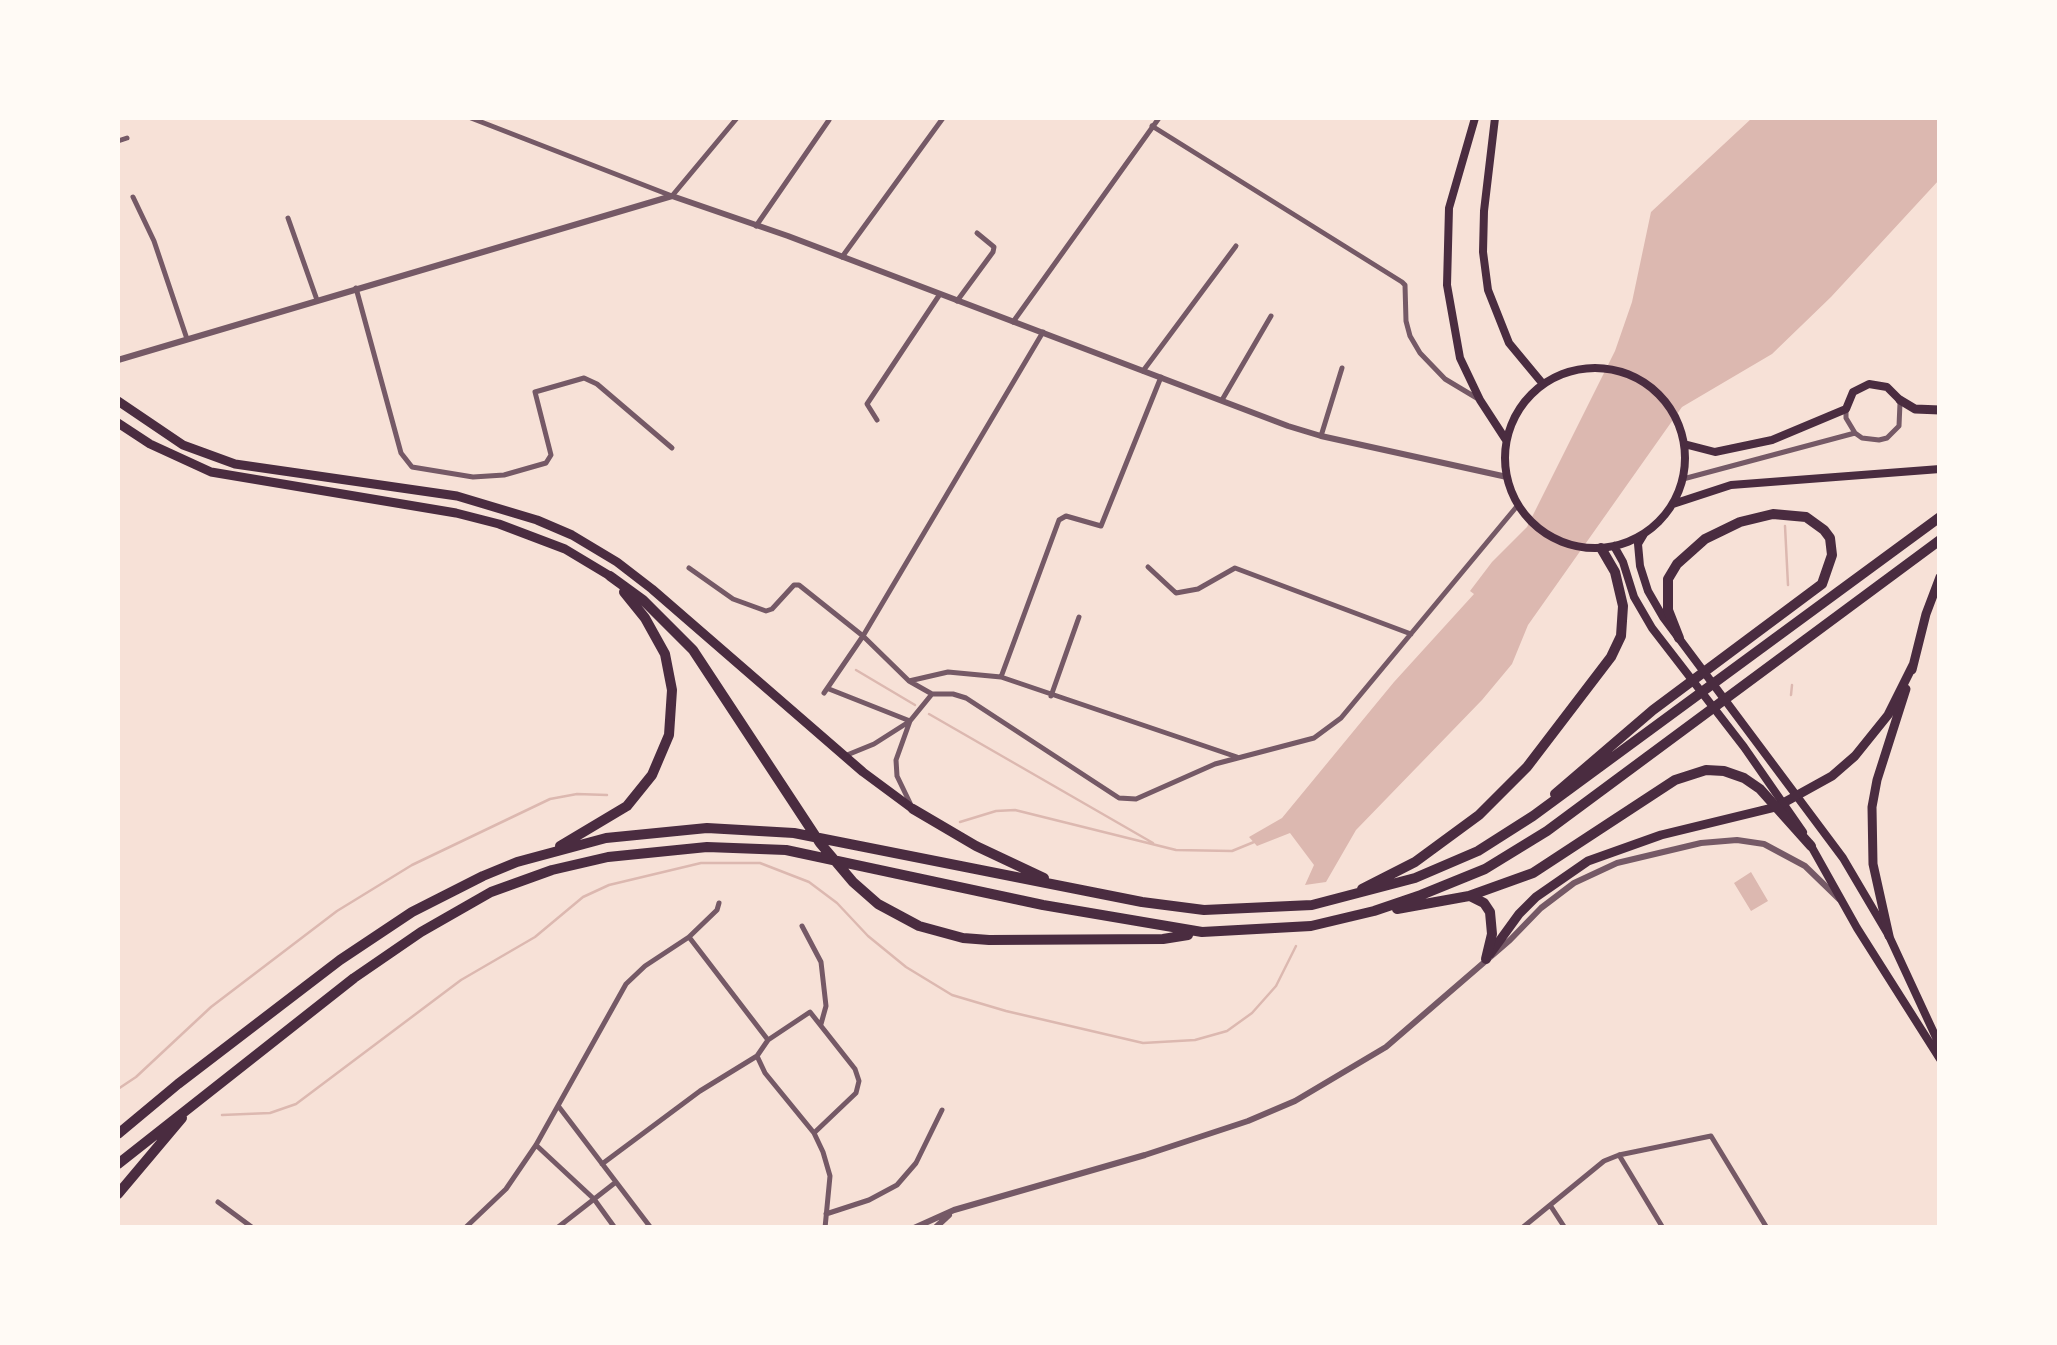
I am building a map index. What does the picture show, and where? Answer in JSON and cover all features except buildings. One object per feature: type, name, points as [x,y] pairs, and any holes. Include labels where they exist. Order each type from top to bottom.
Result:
[{"type":"highway","points":[[1533,816],[1575,775],[1654,710],[1822,584],[1830,566],[1830,538],[1806,517],[1772,514],[1722,529],[1676,564],[1666,587],[1668,610],[1679,638]]},
{"type":"highway","points":[[118,1134],[178,1084],[378,934],[482,876],[551,851],[651,832],[746,829],[844,842],[1064,887],[1204,910],[1269,910],[1344,899],[1386,888],[1446,866],[1533,816],[1940,517]]},
{"type":"highway","points":[[1374,912],[1453,882],[1514,852],[1940,540]]},
{"type":"highway","points":[[1344,899],[1416,862],[1479,815],[1527,767],[1612,656],[1621,636],[1623,606],[1614,572],[1595,548]]},
{"type":"highway","points":[[610,576],[643,600],[692,650],[717,682],[795,808],[839,867],[871,898],[919,926],[963,938],[1032,942],[1164,938],[1311,926],[1469,896],[1533,873],[1675,780],[1706,770],[1734,774],[1760,789],[1811,846]]},
{"type":"highway","points":[[551,851],[627,806],[652,774],[669,735],[672,690],[665,654],[645,618],[610,576]]},
{"type":"highway","points":[[913,809],[976,846],[1064,887]]},
{"type":"highway","points":[[118,1164],[202,1094],[421,932],[490,892],[552,870],[608,857],[707,847],[786,850],[1043,905],[1202,932]]},
{"type":"highway","points":[[1469,896],[1478,898],[1490,912],[1492,934],[1486,959]]},
{"type":"highway","points":[[118,1194],[202,1094]]},
{"type":"main road","points":[[1475,118],[1449,208],[1447,285],[1460,358],[1480,400],[1506,440]]},
{"type":"main road","points":[[1495,118],[1484,212],[1483,252],[1488,290],[1510,343],[1543,384]]},
{"type":"main road","points":[[1644,534],[1614,546],[1595,548],[1558,540],[1527,517],[1518,505],[1507,477],[1506,440],[1522,404],[1543,384],[1565,373],[1598,368],[1628,375],[1651,388],[1669,408],[1684,444],[1682,479],[1672,505],[1638,544],[1648,591],[1843,858],[1889,936],[1940,1046]]},
{"type":"main road","points":[[1684,444],[1716,452],[1755,446],[1846,409],[1854,392],[1870,384],[1887,387],[1915,409],[1940,410]]},
{"type":"main road","points":[[118,401],[183,444],[235,464],[457,496],[537,520],[572,536],[617,562],[652,589],[845,756],[913,809]]},
{"type":"main road","points":[[118,423],[150,444],[211,472],[456,513],[499,524],[565,549],[610,576]]},
{"type":"main road","points":[[1672,505],[1731,485],[1940,469]]},
{"type":"main road","points":[[1614,546],[1646,619],[1777,792],[1940,1059]]},
{"type":"main road","points":[[1889,936],[1873,864],[1872,808],[1940,577]]},
{"type":"main road","points":[[1486,959],[1519,914],[1562,876],[1613,849],[1776,807],[1832,776],[1888,715],[1914,665]]},
{"type":"street","points":[[471,118],[1321,436],[1507,477]]},
{"type":"street","points":[[118,360],[672,196],[736,118]]},
{"type":"street","points":[[842,258],[943,118]]},
{"type":"street","points":[[1014,322],[1158,118]]},
{"type":"street","points":[[756,226],[829,120]]},
{"type":"street","points":[[1152,126],[1402,282],[1406,321],[1420,353],[1434,370],[1480,400]]},
{"type":"street","points":[[118,141],[127,138]]},
{"type":"street","points":[[133,197],[154,242],[188,340]]},
{"type":"street","points":[[288,218],[317,300]]},
{"type":"street","points":[[957,301],[994,252],[994,247],[977,233]]},
{"type":"street","points":[[1143,370],[1236,246]]},
{"type":"street","points":[[356,288],[402,453],[412,466],[473,477],[504,475],[546,462],[550,454],[535,392],[584,378],[597,384],[672,448]]},
{"type":"street","points":[[877,420],[867,404],[940,294]]},
{"type":"street","points":[[1222,400],[1271,316]]},
{"type":"street","points":[[910,722],[826,691],[863,636],[1043,332]]},
{"type":"street","points":[[1321,436],[1342,368]]},
{"type":"street","points":[[1001,677],[1059,520],[1066,516],[1102,526],[1161,377]]},
{"type":"street","points":[[1846,409],[1854,433],[1870,440],[1887,438],[1899,426],[1900,400]]},
{"type":"street","points":[[1682,479],[1854,433]]},
{"type":"street","points":[[689,568],[733,599],[766,611],[772,610],[796,584],[863,636],[909,681],[932,694],[966,698],[1119,798],[1136,799],[1195,772],[1301,744],[1329,729],[1518,505]]},
{"type":"street","points":[[1148,566],[1176,593],[1198,589],[1235,568],[1411,634]]},
{"type":"street","points":[[1051,696],[1079,617]]},
{"type":"street","points":[[909,681],[948,672],[1001,677],[1240,758]]},
{"type":"street","points":[[913,809],[897,776],[896,760],[910,722],[932,694]]},
{"type":"street","points":[[845,756],[910,722]]},
{"type":"street","points":[[914,1228],[954,1210],[1145,1155],[1268,1114],[1320,1088],[1386,1047],[1574,883],[1617,863],[1676,847],[1737,840],[1764,844],[1804,866],[1843,904]]},
{"type":"street","points":[[465,1228],[506,1190],[536,1145],[626,984],[688,936],[717,910],[720,902]]},
{"type":"street","points":[[802,926],[822,962],[826,1006],[822,1024]]},
{"type":"street","points":[[688,936],[768,1040]]},
{"type":"street","points":[[602,1164],[700,1090],[756,1056],[768,1040],[810,1012],[855,1069],[858,1081],[849,1104],[814,1133]]},
{"type":"street","points":[[756,1056],[765,1073],[814,1133],[830,1176],[825,1228]]},
{"type":"street","points":[[558,1107],[652,1228]]},
{"type":"street","points":[[826,1214],[870,1200],[897,1185],[916,1163],[942,1110]]},
{"type":"street","points":[[1522,1228],[1584,1175],[1619,1155],[1711,1136],[1768,1228]]},
{"type":"street","points":[[536,1145],[594,1199],[615,1228]]},
{"type":"street","points":[[1619,1155],[1663,1228]]},
{"type":"street","points":[[558,1228],[616,1182]]},
{"type":"street","points":[[218,1202],[254,1228]]},
{"type":"street","points":[[1549,1204],[1565,1228]]},
{"type":"street","points":[[935,1228],[954,1210]]},
{"type":"shaded area","points":[[1752,118],[1939,118],[1939,180],[1831,297],[1772,354],[1682,407],[1528,625],[1512,664],[1356,830],[1326,882],[1305,885],[1314,865],[1290,833],[1257,846],[1249,837],[1282,818],[1394,682],[1474,594],[1470,591],[1492,562],[1527,527],[1615,351],[1632,302],[1651,212]]},
{"type":"shaded area","points":[[1751,872],[1768,901],[1751,911],[1734,883]]},
{"type":"waterway","points":[[1785,526],[1788,585]]},
{"type":"waterway","points":[[856,670],[915,705]]},
{"type":"waterway","points":[[1791,695],[1792,685]]},
{"type":"waterway","points":[[929,714],[1153,843]]},
{"type":"waterway","points":[[118,1089],[211,1007],[337,911],[412,865],[550,799],[577,794],[607,795]]},
{"type":"waterway","points":[[960,822],[996,811],[1015,810],[1176,850],[1232,851],[1254,842]]},
{"type":"waterway","points":[[222,1115],[270,1113],[296,1104],[461,980],[535,937],[583,897],[609,885],[701,863],[760,863],[809,882],[906,967],[952,995],[1143,1043],[1195,1040],[1227,1031],[1252,1013],[1276,986],[1296,946]]}]
